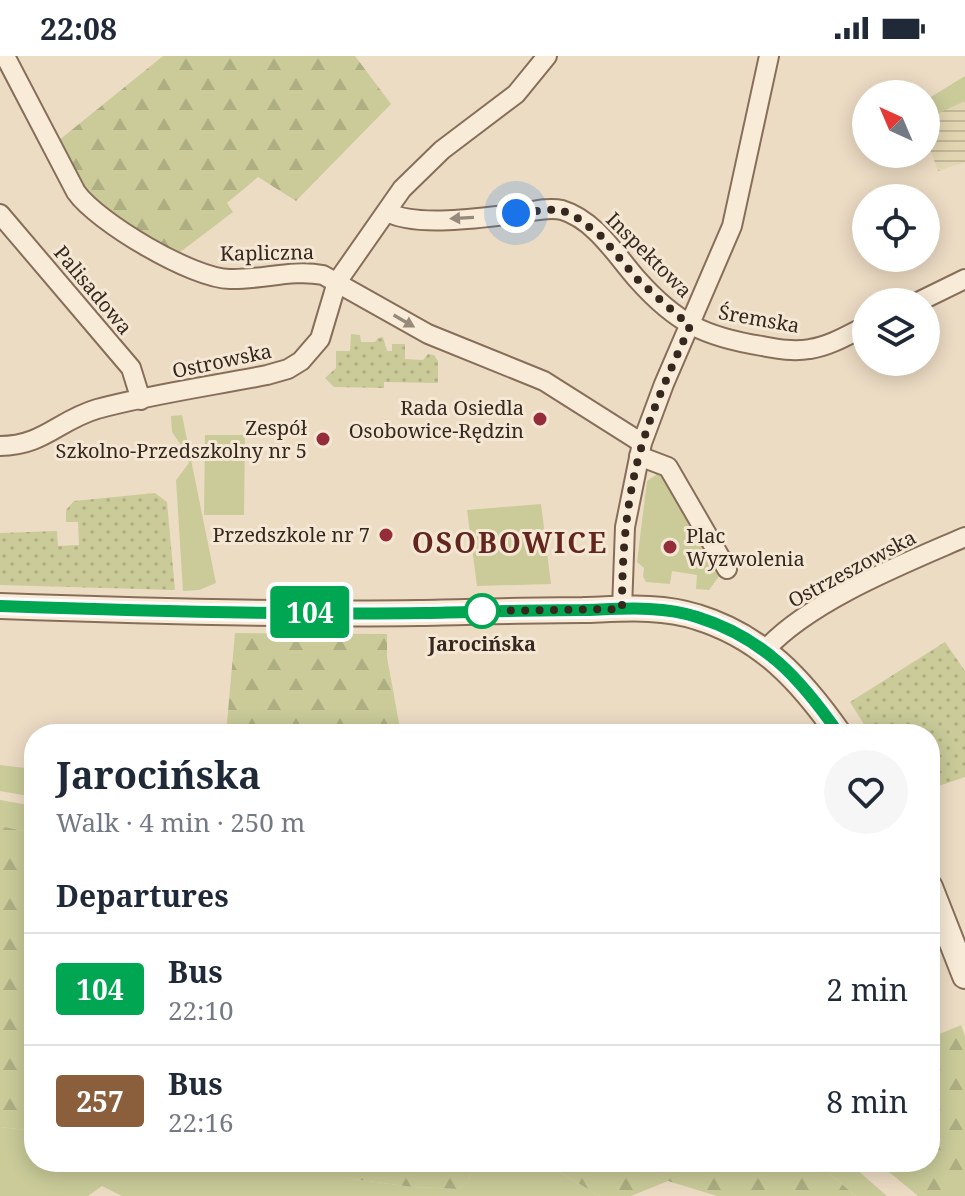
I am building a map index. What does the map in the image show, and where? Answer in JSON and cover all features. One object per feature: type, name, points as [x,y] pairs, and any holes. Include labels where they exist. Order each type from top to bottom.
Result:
[{"type":"street","name":"Kapliczna","points":[[5,56],[76,192],[82,201],[112,226],[218,279],[310,272],[323,275],[428,334],[537,376],[641,449]]},
{"type":"street","name":"Ostrowska","points":[[0,446],[20,446],[94,410],[288,369],[301,361],[320,339],[337,282],[348,263],[402,189],[420,170],[516,94],[547,56]]},
{"type":"street","points":[[622,609],[625,527],[641,449],[732,226],[769,56]]},
{"type":"street","name":"Inspektowa","points":[[388,212],[407,219],[449,219],[541,210],[566,212],[591,227],[652,294],[690,326]]},
{"type":"street","name":"Palisadowa","points":[[2,222],[131,368],[141,400]]},
{"type":"street","points":[[940,291],[965,279]]},
{"type":"street","name":"Śremska","points":[[690,326],[724,340],[790,351],[829,344],[852,333]]},
{"type":"street","points":[[641,449],[668,467],[727,569]]},
{"type":"street","name":"Ostrzeszowska","points":[[765,650],[792,625],[862,584],[965,537]]},
{"type":"street","points":[[0,606],[388,613],[668,611],[697,617],[740,634],[765,650],[807,690],[832,724]]},
{"type":"street","points":[[940,912],[965,976]]},
{"type":"shaded area","points":[[965,101],[965,162],[938,171],[937,168],[940,168],[940,112]]},
{"type":"green space","points":[[163,56],[355,56],[391,104],[296,201],[258,177],[227,203],[233,212],[179,253],[131,228],[85,195],[58,141]]},
{"type":"green space","points":[[965,76],[965,101],[940,113],[940,91]]},
{"type":"green space","points":[[351,334],[360,335],[361,342],[375,342],[383,337],[387,351],[392,351],[392,344],[405,344],[405,359],[423,360],[428,354],[434,355],[438,361],[438,383],[384,382],[384,388],[334,387],[325,378],[336,368],[336,351],[350,351]]},
{"type":"green space","points":[[182,415],[216,583],[199,590],[183,591],[176,480],[189,463],[187,454],[172,432],[171,416]]},
{"type":"green space","points":[[205,435],[245,435],[244,515],[204,515]]},
{"type":"green space","points":[[656,470],[662,472],[720,575],[709,590],[696,589],[697,575],[672,571],[670,584],[646,582],[643,576],[644,568],[637,562],[647,481],[656,475]]},
{"type":"green space","points":[[155,493],[167,502],[175,590],[0,585],[0,533],[57,531],[58,546],[79,545],[78,522],[66,522],[66,510],[74,501]]},
{"type":"green space","points":[[541,504],[551,584],[477,586],[467,510]]},
{"type":"green space","points":[[235,633],[387,634],[387,657],[399,724],[227,724]]},
{"type":"green space","points":[[945,642],[965,671],[965,777],[940,786],[940,724],[864,724],[850,702]]},
{"type":"green space","points":[[0,765],[24,768],[24,795],[0,791]]},
{"type":"green space","points":[[0,800],[24,804],[24,831],[0,826]]},
{"type":"green space","points":[[0,826],[24,831],[24,1130],[0,1127]]},
{"type":"green space","points":[[961,1025],[965,1036],[965,1196],[918,1196],[889,1172],[940,1172],[940,1034]]},
{"type":"green space","points":[[0,1127],[24,1130],[24,1172],[338,1172],[354,1179],[412,1187],[458,1189],[468,1182],[471,1172],[559,1172],[600,1196],[122,1196],[102,1186],[88,1196],[0,1196]]},
{"type":"green space","points":[[338,1172],[471,1172],[468,1182],[458,1189],[353,1179]]},
{"type":"green space","points":[[559,1172],[828,1172],[856,1196],[717,1196],[668,1181],[631,1196],[600,1196]]},
{"type":"green space","points":[[828,1172],[859,1172],[887,1196],[856,1196]]},
{"type":"bus line","name":"104","points":[[0,606],[388,613],[668,611],[697,617],[740,634],[765,650],[796,677],[832,724]]},
{"type":"place","name":"Rada Osiedla Osobowice-Rędzin","points":[[540,419]]},
{"type":"place","name":"Zespół Szkolno-Przedszkolny nr 5","points":[[323,439]]},
{"type":"place","name":"Przedszkole nr 7","points":[[386,535]]},
{"type":"place","name":"Plac Wyzwolenia","points":[[670,547]]},
{"type":"place","name":"Jarocińska","points":[[482,611]]},
{"type":"district","name":"OSOBOWICE","points":[[510,543]]},
{"type":"route","points":[[482,611],[622,609],[625,527],[642,443],[690,326],[639,281],[601,236],[575,216],[558,209],[516,213]]}]
